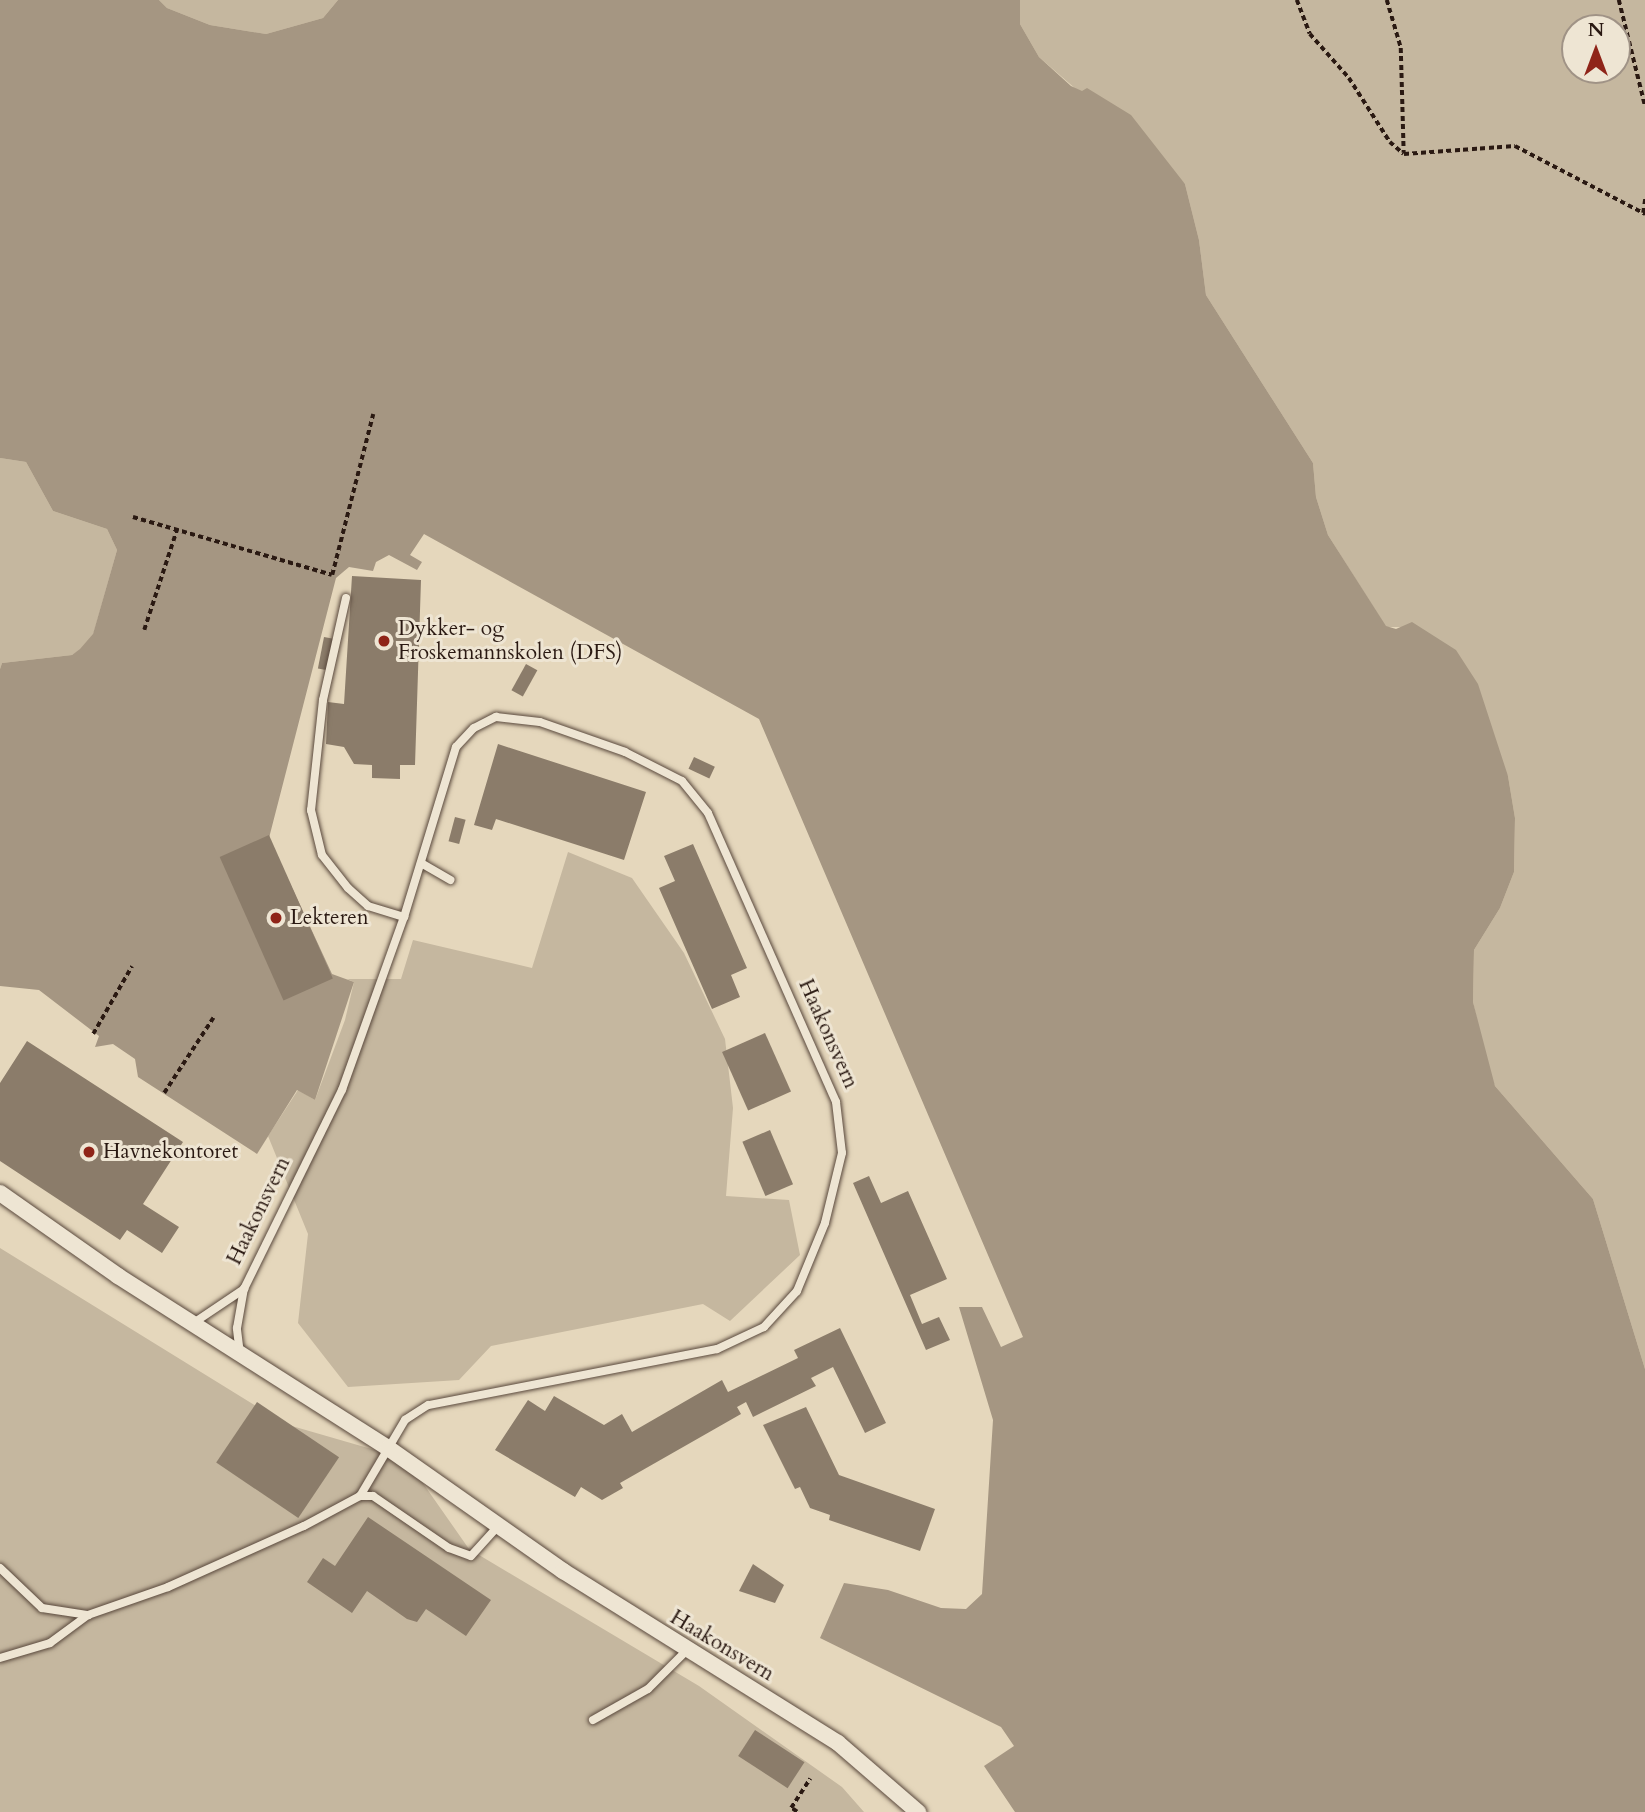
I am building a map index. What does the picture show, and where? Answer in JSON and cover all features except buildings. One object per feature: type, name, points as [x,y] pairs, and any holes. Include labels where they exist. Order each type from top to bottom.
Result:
[{"type":"street","name":"Haakonsvern","points":[[0,1193],[240,1356],[388,1448],[686,1651],[838,1743],[918,1812]]},
{"type":"lane","points":[[346,598],[323,700],[313,820],[322,855],[348,888],[368,906],[404,917]]},
{"type":"lane","name":"Haakonsvern","points":[[240,1356],[237,1328],[244,1289],[342,1090],[404,917],[456,747],[474,728],[496,717],[540,722],[625,752],[682,781],[708,813],[815,1049],[836,1102],[842,1153],[825,1223],[797,1291],[764,1327],[717,1349],[672,1360],[527,1382],[428,1405],[405,1420],[360,1496]]},
{"type":"lane","points":[[421,863],[451,880]]},
{"type":"lane","name":"Haakonsvern","points":[[192,1324],[244,1289]]},
{"type":"lane","points":[[0,1658],[50,1643],[88,1615],[168,1587],[304,1526],[360,1496],[373,1496],[449,1548],[471,1556],[500,1524]]},
{"type":"lane","points":[[0,1568],[42,1608],[88,1615]]},
{"type":"lane","points":[[593,1720],[648,1689],[686,1651]]},
{"type":"path","points":[[1297,0],[1310,34],[1349,78],[1390,142],[1404,155],[1515,146],[1644,213],[1645,198]]},
{"type":"path","points":[[1387,0],[1401,48],[1404,155]]},
{"type":"path","points":[[1619,0],[1645,105]]},
{"type":"path","points":[[133,517],[332,575],[373,414]]},
{"type":"path","points":[[144,629],[177,529]]},
{"type":"path","points":[[93,1034],[132,966]]},
{"type":"path","points":[[163,1093],[214,1018]]},
{"type":"path","points":[[797,1812],[791,1808],[810,1779]]},
{"type":"shaded area","points":[[0,0],[159,0],[167,8],[210,25],[266,34],[323,18],[338,0],[1020,0],[1020,24],[1039,57],[1071,86],[1082,91],[1087,88],[1131,115],[1185,184],[1199,240],[1206,295],[1313,463],[1316,497],[1328,535],[1386,626],[1396,629],[1412,622],[1456,650],[1478,684],[1508,776],[1515,818],[1514,872],[1500,908],[1474,950],[1473,1002],[1495,1086],[1593,1199],[1645,1369],[1645,1812],[1015,1812],[984,1766],[1014,1746],[1001,1727],[820,1638],[844,1583],[888,1590],[941,1608],[966,1609],[982,1594],[993,1420],[959,1307],[982,1307],[1001,1347],[1023,1337],[759,719],[424,534],[410,555],[422,562],[417,570],[389,555],[376,562],[373,571],[349,567],[336,578],[269,838],[332,974],[354,982],[315,1100],[297,1090],[257,1154],[138,1077],[135,1059],[113,1044],[95,1047],[99,1036],[39,990],[0,986],[0,669],[2,663],[72,655],[80,649],[93,634],[117,550],[107,529],[53,511],[26,462],[0,458]]},
{"type":"shaded area","points":[[159,0],[338,0],[323,18],[266,34],[210,25],[167,8]]},
{"type":"shaded area","points":[[1020,0],[1645,0],[1645,1369],[1593,1199],[1495,1086],[1488,1069],[1473,1002],[1474,950],[1500,908],[1514,872],[1515,818],[1508,776],[1403,627],[1386,627],[1328,535],[1316,497],[1313,463],[1206,295],[1199,240],[1185,184],[1039,57],[1020,24]]},
{"type":"shaded area","points":[[0,458],[26,462],[53,511],[107,529],[117,550],[93,635],[80,650],[72,655],[2,663],[0,669]]},
{"type":"shaded area","points":[[568,852],[632,878],[684,953],[725,1039],[733,1108],[726,1196],[789,1200],[800,1255],[730,1321],[703,1304],[491,1346],[459,1380],[348,1387],[298,1323],[308,1234],[268,1136],[298,1090],[315,1100],[345,1020],[354,982],[347,979],[401,979],[413,940],[532,968]]},
{"type":"shaded area","points":[[0,1248],[285,1424],[406,1459],[469,1549],[699,1686],[842,1787],[864,1812],[0,1812]]},
{"type":"place","name":"Dykker- og Froskemannskolen (DFS)","points":[[384,641]]},
{"type":"place","name":"Lekteren","points":[[276,918]]},
{"type":"place","name":"Havnekontoret","points":[[89,1152]]}]
